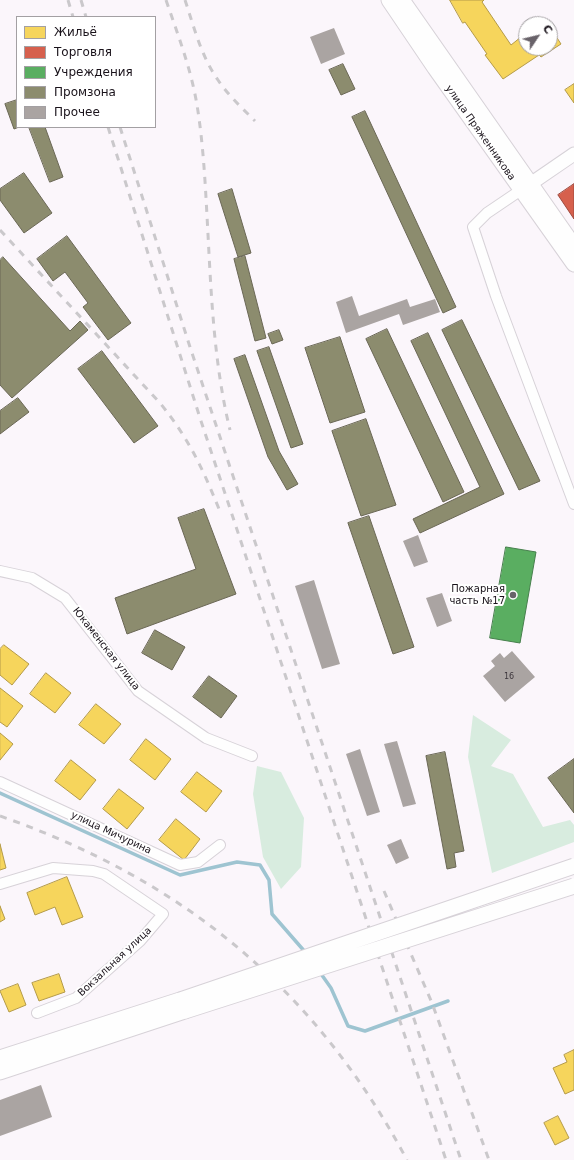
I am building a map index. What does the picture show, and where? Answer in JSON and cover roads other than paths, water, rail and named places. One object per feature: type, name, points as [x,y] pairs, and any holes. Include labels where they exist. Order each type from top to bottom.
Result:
[{"type":"main road","name":"улица Пряженникова","points":[[389,0],[525,188],[574,246]]},
{"type":"main road","name":"улица Пряженникова","points":[[402,0],[574,264]]},
{"type":"main road","points":[[0,1072],[574,866]]},
{"type":"main road","points":[[0,1058],[183,1006],[574,886]]},
{"type":"street","points":[[574,154],[487,213],[473,227],[496,296],[574,504]]},
{"type":"street","name":"Юкаменская улица","points":[[0,571],[32,578],[65,598],[138,691],[206,738],[252,756]]},
{"type":"street","name":"улица Мичурина","points":[[0,782],[180,865],[198,862],[220,845]]},
{"type":"street","name":"Вокзальная улица","points":[[0,884],[53,868],[80,869],[104,874],[163,914],[140,941],[76,998],[37,1013]]},
{"type":"waterway","points":[[0,793],[180,875],[237,862],[260,865],[269,880],[272,914],[306,953]]},
{"type":"waterway","points":[[319,971],[331,988],[348,1026],[365,1031],[448,1001]]},
{"type":"railway","points":[[68,0],[73,16]]},
{"type":"railway","points":[[81,0],[86,16]]},
{"type":"railway","points":[[166,0],[188,65],[199,119],[205,174],[216,351],[224,404],[230,430]]},
{"type":"railway","points":[[185,0],[198,41],[212,71],[226,91],[255,121]]},
{"type":"railway","points":[[108,128],[200,418],[446,1160]]},
{"type":"railway","points":[[120,128],[190,347],[461,1160]]},
{"type":"railway","points":[[0,230],[160,403],[187,441],[207,480],[219,509]]},
{"type":"railway","points":[[0,816],[66,842],[128,873],[185,908],[238,948],[286,992],[330,1043],[371,1098],[407,1160]]},
{"type":"railway","points":[[384,891],[432,1003],[489,1160]]},
{"type":"place","name":"Пожарная часть №17","points":[[513,595]]}]
